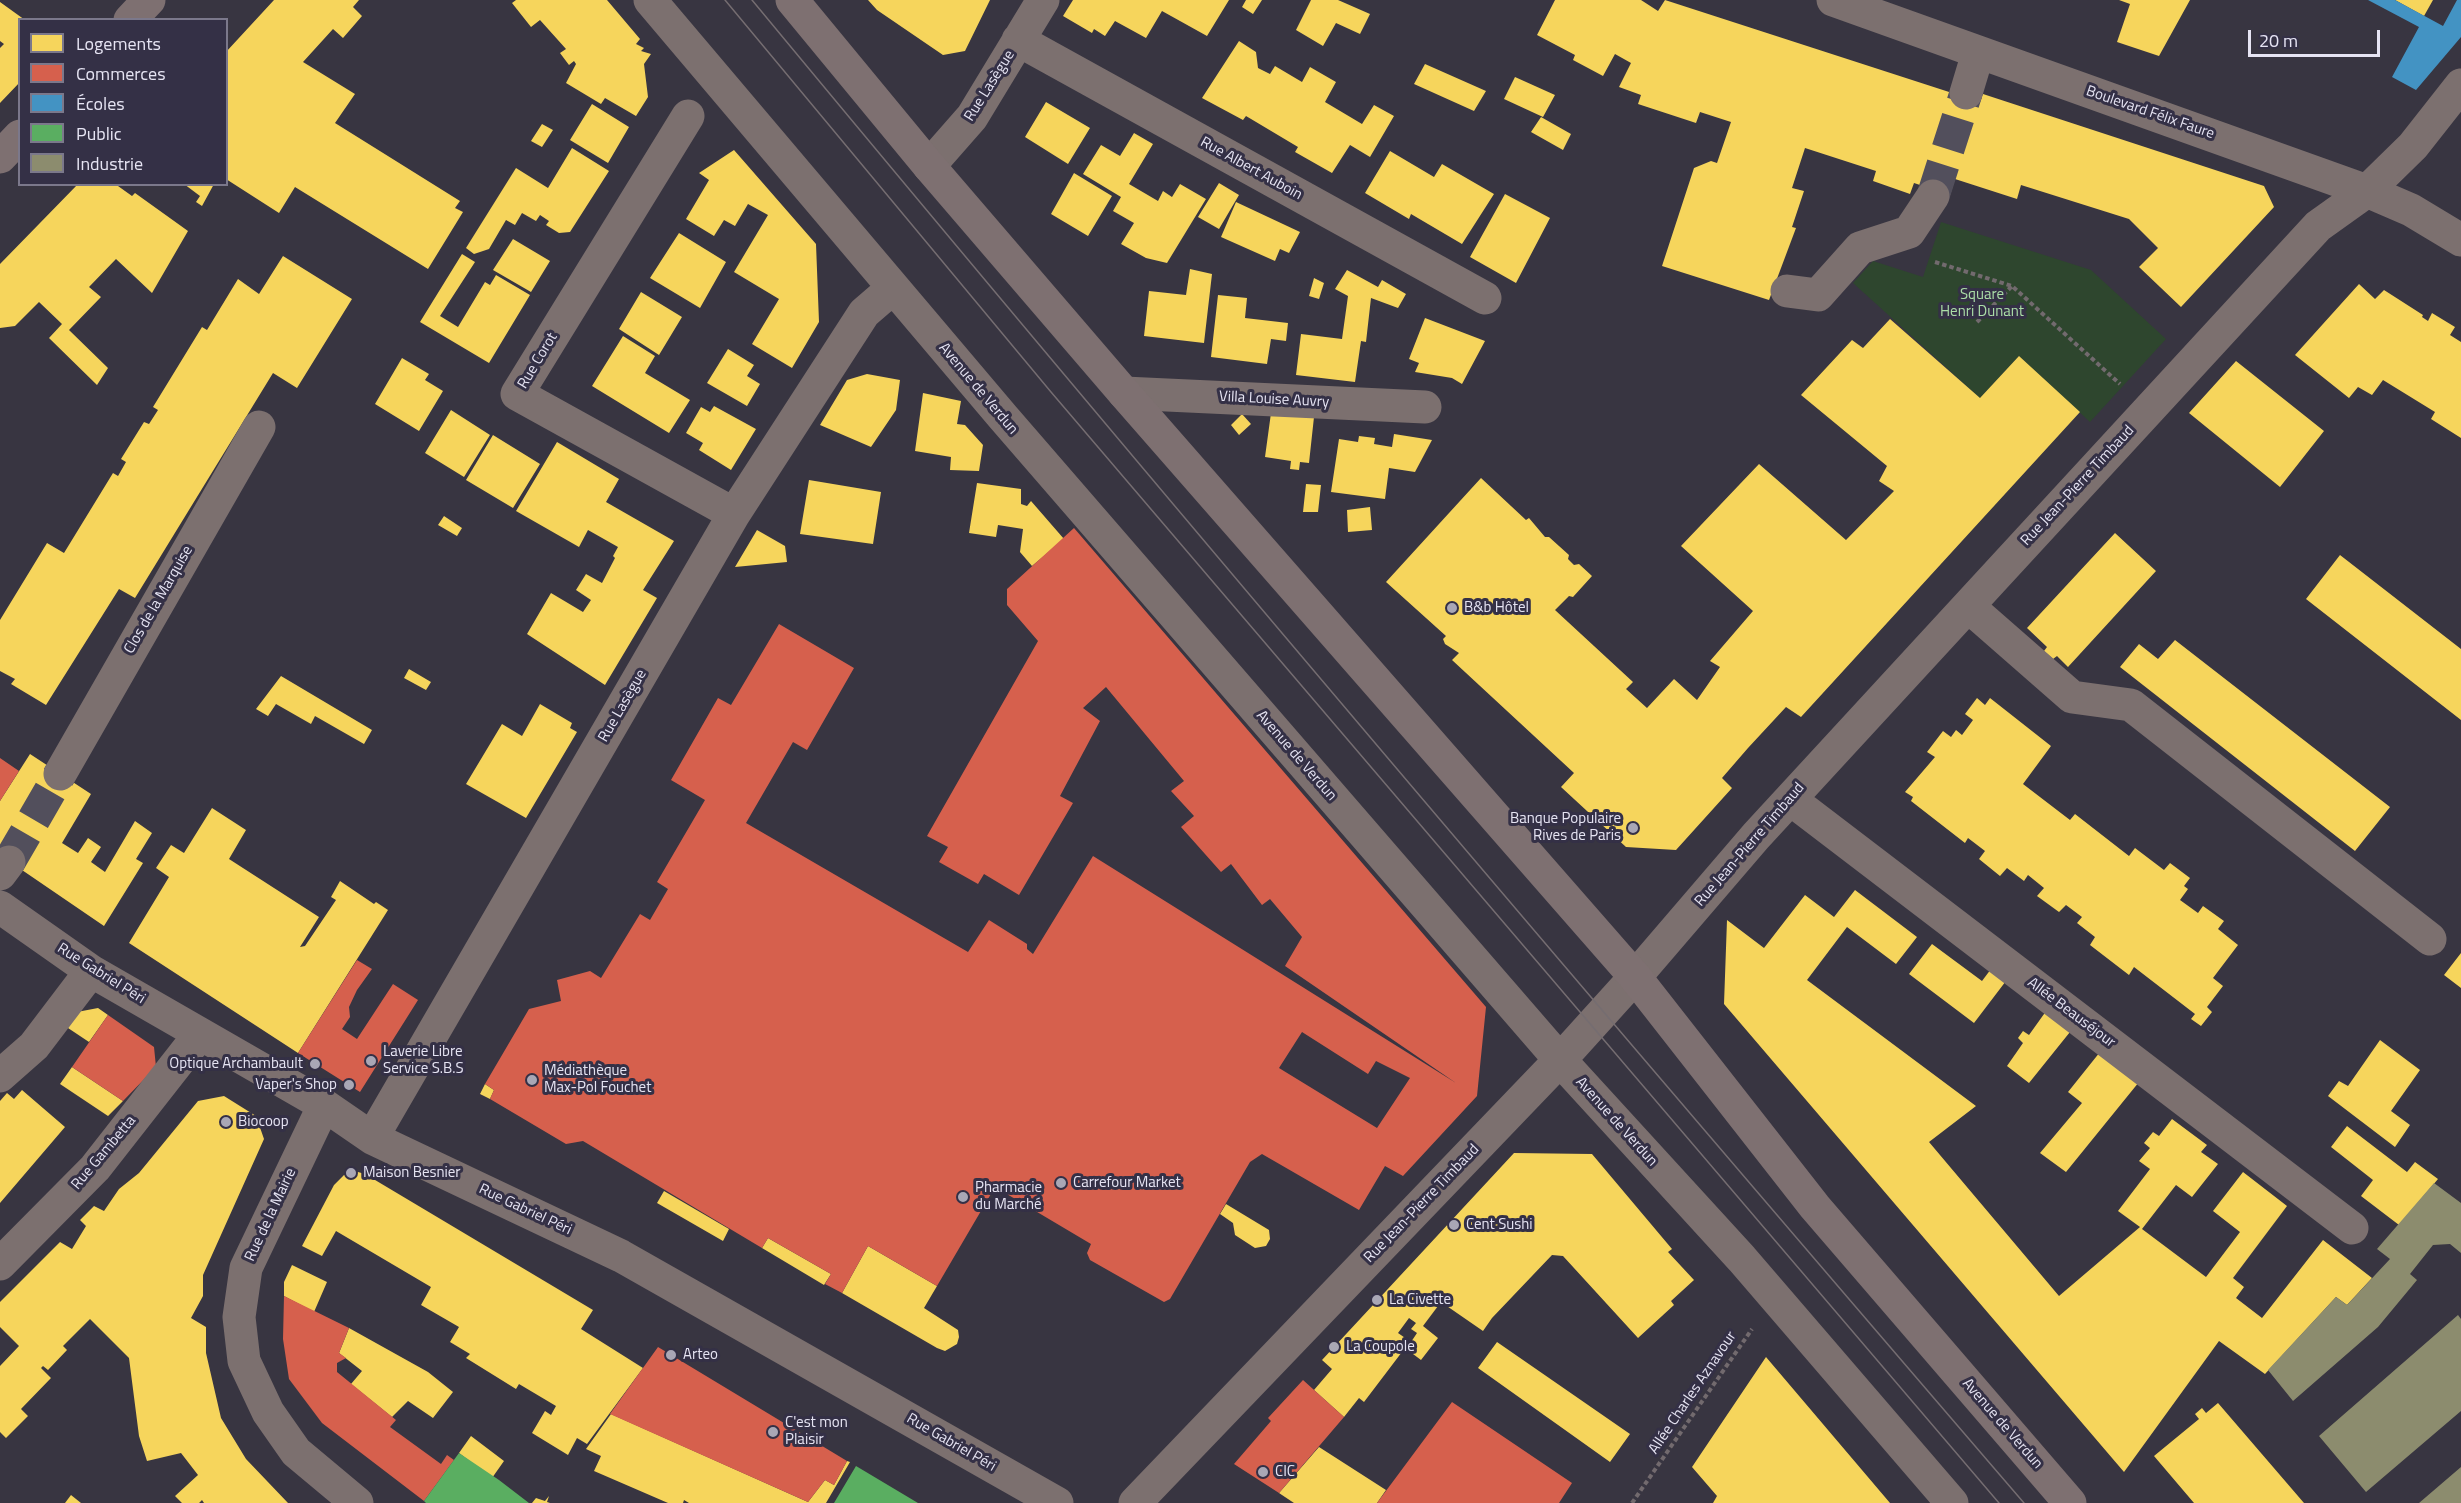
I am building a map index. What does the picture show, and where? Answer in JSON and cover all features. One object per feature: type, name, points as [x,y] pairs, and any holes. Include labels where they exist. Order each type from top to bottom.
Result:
[{"type":"main road","points":[[132,18],[149,0]]},
{"type":"main road","name":"Avenue de Verdun","points":[[792,0],[929,166],[1124,393],[1635,977],[1815,1207],[2070,1503]]},
{"type":"main road","points":[[0,157],[18,138]]},
{"type":"street","name":"Avenue de Verdun","points":[[651,0],[893,288],[1560,1060],[1774,1296],[1952,1503]]},
{"type":"street","name":"Rue Lasègue","points":[[929,166],[972,117],[1043,0]]},
{"type":"street","name":"Boulevard Félix Faure","points":[[1833,0],[2367,191],[2411,210],[2461,240]]},
{"type":"street","name":"Rue Albert Auboin","points":[[1018,40],[1485,298]]},
{"type":"street","points":[[1966,93],[1978,52]]},
{"type":"street","name":"Rue Jean-Pierre Timbaud","points":[[1135,1503],[1560,1060],[1790,799],[2318,226],[2367,191],[2413,146],[2461,85]]},
{"type":"street","name":"Rue Corot","points":[[688,116],[517,394],[734,514]]},
{"type":"street","points":[[1787,291],[1818,295],[1860,248],[1909,232],[1933,196]]},
{"type":"street","name":"Rue Lasègue","points":[[372,1138],[734,514],[864,313],[893,288]]},
{"type":"street","name":"Villa Louise Auvry","points":[[1124,393],[1425,407]]},
{"type":"street","name":"Clos de la Marquise","points":[[60,774],[259,427]]},
{"type":"street","points":[[1968,606],[2072,697],[2131,705],[2430,939]]},
{"type":"street","name":"Allée Beauséjour","points":[[1790,799],[2352,1228]]},
{"type":"street","name":"Rue Gabriel Péri","points":[[0,907],[91,971],[324,1105],[372,1138],[621,1256],[1057,1503]]},
{"type":"street","points":[[0,1076],[34,1046],[91,971]]},
{"type":"street","name":"Rue Gambetta","points":[[0,1264],[95,1168],[200,1034]]},
{"type":"street","name":"Rue de la Mairie","points":[[324,1105],[246,1268],[239,1317],[244,1361],[268,1412],[296,1452],[357,1503]]},
{"type":"path","points":[[1928,260],[2012,286],[2123,387]]},
{"type":"path","points":[[1977,322],[2012,286]]},
{"type":"path","name":"Allée Charles Aznavour","points":[[1632,1503],[1774,1296]]},
{"type":"green space","name":"Square Henri Dunant","points":[[1941,222],[2091,270],[2166,339],[2090,422],[2019,356],[1980,398],[1853,283],[1873,261],[1923,277]]},
{"type":"building: Logements","points":[[274,0],[359,0],[353,7],[362,16],[343,38],[333,29],[303,62],[355,94],[335,123],[460,201],[455,208],[463,212],[428,269],[295,187],[279,213],[228,180],[228,50]]},
{"type":"building: Logements","points":[[516,0],[607,0],[640,39],[636,44],[644,48],[641,51],[651,54],[644,64],[648,97],[636,116],[605,98],[601,104],[566,83],[576,64],[574,61],[569,65],[560,53],[566,49],[540,20],[531,27],[512,3]]},
{"type":"building: Logements","points":[[868,0],[990,0],[965,51],[943,55],[877,10]]},
{"type":"building: Logements","points":[[1073,0],[1229,0],[1207,36],[1162,11],[1146,38],[1115,21],[1105,36],[1094,29],[1092,33],[1063,16]]},
{"type":"building: Logements","points":[[1246,0],[1262,0],[1253,14],[1242,7]]},
{"type":"building: Logements","points":[[1311,0],[1338,0],[1370,14],[1360,34],[1336,23],[1323,46],[1296,30]]},
{"type":"building: Logements","points":[[1555,0],[1641,0],[1658,11],[1665,0],[1980,102],[1983,94],[2264,186],[2274,207],[2181,307],[2139,267],[2158,248],[2129,219],[2021,185],[2017,199],[1955,179],[1950,195],[1914,183],[1910,194],[1873,181],[1876,171],[1805,148],[1792,188],[1804,191],[1792,227],[1796,228],[1769,300],[1662,266],[1694,168],[1711,161],[1717,163],[1731,122],[1700,112],[1696,123],[1638,104],[1641,95],[1619,87],[1631,63],[1615,54],[1603,76],[1573,60],[1575,55],[1537,35]]},
{"type":"building: Logements","points":[[2119,0],[2190,0],[2159,56],[2117,42],[2130,4]]},
{"type":"building: Logements","points":[[2395,0],[2433,0],[2424,16]]},
{"type":"building: Logements","points":[[0,2],[22,18],[18,18],[18,84],[0,103],[0,48],[4,44],[0,41]]},
{"type":"building: Logements","points":[[1239,41],[1256,52],[1258,68],[1270,74],[1275,66],[1302,82],[1310,67],[1336,82],[1325,102],[1362,124],[1374,105],[1394,116],[1370,157],[1350,145],[1332,173],[1295,152],[1298,147],[1246,116],[1243,120],[1202,98]]},
{"type":"building: Logements","points":[[1425,64],[1486,91],[1474,111],[1414,84]]},
{"type":"building: Logements","points":[[1515,77],[1555,95],[1543,117],[1504,99]]},
{"type":"building: Logements","points":[[1046,102],[1090,128],[1068,164],[1025,137]]},
{"type":"building: Logements","points":[[592,104],[629,127],[608,163],[570,140]]},
{"type":"building: Logements","points":[[1541,117],[1571,134],[1563,150],[1531,132]]},
{"type":"building: Logements","points":[[542,124],[553,130],[542,147],[531,141]]},
{"type":"building: Logements","points":[[1134,133],[1153,144],[1129,184],[1158,201],[1163,191],[1172,197],[1180,184],[1206,199],[1167,263],[1146,258],[1121,244],[1134,223],[1113,211],[1121,197],[1083,174],[1101,145],[1120,156]]},
{"type":"building: Logements","points":[[572,148],[609,171],[570,232],[559,233],[546,225],[549,221],[540,215],[536,221],[522,213],[515,225],[506,220],[489,249],[474,254],[466,248],[516,168],[548,188]]},
{"type":"building: Logements","points":[[734,150],[816,244],[819,322],[792,368],[752,344],[779,299],[734,272],[768,215],[748,204],[735,226],[724,220],[714,236],[686,219],[709,180],[699,173]]},
{"type":"building: Logements","points":[[1390,151],[1434,177],[1442,164],[1494,194],[1462,244],[1411,214],[1409,219],[1365,193]]},
{"type":"building: Logements","points":[[1074,173],[1112,196],[1088,236],[1051,214]]},
{"type":"building: Logements","points":[[1219,183],[1239,195],[1219,229],[1198,217]]},
{"type":"building: Logements","points":[[76,186],[118,186],[132,196],[135,193],[188,231],[152,293],[116,259],[89,287],[101,297],[69,330],[108,368],[97,385],[49,338],[62,324],[39,302],[15,326],[0,328],[0,264]]},
{"type":"building: Logements","points":[[187,186],[213,186],[202,206],[196,202],[200,196]]},
{"type":"building: Logements","points":[[1505,194],[1550,218],[1516,283],[1470,257]]},
{"type":"building: Logements","points":[[1236,202],[1300,232],[1289,253],[1280,249],[1275,261],[1221,237]]},
{"type":"building: Logements","points":[[679,233],[726,262],[700,308],[650,278]]},
{"type":"building: Logements","points":[[513,239],[550,261],[531,292],[493,270]]},
{"type":"building: Logements","points":[[462,254],[475,262],[440,316],[458,327],[485,282],[490,285],[496,275],[530,295],[489,363],[420,322]]},
{"type":"building: Logements","points":[[283,256],[352,299],[297,388],[273,373],[135,598],[119,589],[46,705],[11,684],[15,679],[0,671],[0,620],[47,543],[64,553],[113,473],[118,476],[126,462],[121,459],[144,422],[149,424],[158,410],[153,407],[202,327],[207,330],[238,279],[259,294]]},
{"type":"building: Logements","points":[[1190,269],[1212,274],[1204,343],[1144,336],[1149,291],[1186,295]]},
{"type":"building: Logements","points":[[1347,270],[1378,287],[1382,280],[1406,294],[1398,308],[1371,298],[1366,342],[1361,341],[1355,382],[1296,375],[1301,334],[1342,339],[1348,296],[1335,289]]},
{"type":"building: Logements","points":[[1314,278],[1324,283],[1319,299],[1309,296]]},
{"type":"building: Logements","points":[[2359,284],[2375,299],[2384,290],[2423,315],[2422,317],[2428,321],[2432,313],[2455,327],[2450,335],[2461,342],[2461,438],[2431,419],[2435,412],[2383,380],[2372,395],[2358,387],[2349,398],[2295,355]]},
{"type":"building: Logements","points":[[641,292],[682,317],[659,355],[619,329]]},
{"type":"building: Logements","points":[[1218,295],[1247,298],[1245,318],[1288,323],[1286,341],[1271,339],[1267,364],[1211,357]]},
{"type":"building: Logements","points":[[1425,318],[1485,341],[1462,384],[1452,378],[1415,372],[1419,363],[1409,359]]},
{"type":"building: Logements","points":[[1890,319],[1980,398],[2019,356],[2080,412],[1801,717],[1786,707],[1748,748],[1722,778],[1732,788],[1676,850],[1626,847],[1561,787],[1574,773],[1452,660],[1459,653],[1445,644],[1443,639],[1446,636],[1386,582],[1481,478],[1526,520],[1529,518],[1545,537],[1549,537],[1569,555],[1568,559],[1574,565],[1579,564],[1592,576],[1573,597],[1569,596],[1555,610],[1633,682],[1626,689],[1647,708],[1674,679],[1697,700],[1720,667],[1710,661],[1753,611],[1681,546],[1759,464],[1846,540],[1894,491],[1879,481],[1887,466],[1801,395],[1852,340],[1863,348]]},
{"type":"building: Logements","points":[[623,336],[655,356],[645,373],[690,400],[669,433],[592,386]]},
{"type":"building: Logements","points":[[728,349],[754,365],[747,376],[760,384],[747,406],[707,383]]},
{"type":"building: Logements","points":[[402,358],[429,374],[425,380],[443,391],[419,431],[375,404]]},
{"type":"building: Logements","points":[[2236,361],[2324,431],[2280,487],[2189,413]]},
{"type":"building: Logements","points":[[867,374],[900,380],[896,410],[871,447],[820,425],[847,380]]},
{"type":"building: Logements","points":[[923,393],[961,401],[957,424],[965,425],[983,445],[979,471],[950,470],[951,457],[915,451]]},
{"type":"building: Logements","points":[[714,406],[756,429],[731,470],[699,450],[703,443],[686,433],[701,407],[710,412]]},
{"type":"building: Logements","points":[[451,410],[490,435],[464,477],[425,453]]},
{"type":"building: Logements","points":[[1271,413],[1314,417],[1309,463],[1300,462],[1299,470],[1290,469],[1291,461],[1265,457]]},
{"type":"building: Logements","points":[[1242,414],[1251,424],[1239,435],[1231,425]]},
{"type":"building: Logements","points":[[1394,434],[1432,440],[1415,472],[1389,468],[1385,499],[1331,492],[1339,439],[1358,442],[1359,436],[1375,438],[1374,444],[1392,447]]},
{"type":"building: Logements","points":[[493,435],[540,464],[513,508],[466,480]]},
{"type":"building: Logements","points":[[557,442],[619,479],[606,502],[674,541],[643,590],[657,598],[605,685],[527,634],[551,593],[583,612],[591,600],[576,590],[586,574],[602,583],[618,547],[588,530],[579,547],[516,511]]},
{"type":"building: Logements","points":[[809,480],[881,492],[873,544],[800,534]]},
{"type":"building: Logements","points":[[977,483],[1021,489],[1021,504],[1027,506],[1031,501],[1064,539],[1032,566],[1020,552],[1023,529],[998,525],[996,537],[969,533]]},
{"type":"building: Logements","points":[[1306,484],[1321,485],[1318,512],[1303,512]]},
{"type":"building: Logements","points":[[1370,507],[1372,530],[1348,532],[1347,510]]},
{"type":"building: Logements","points":[[444,516],[462,528],[457,536],[438,525]]},
{"type":"building: Logements","points":[[757,530],[785,546],[787,562],[735,567]]},
{"type":"building: Logements","points":[[2115,533],[2156,571],[2068,667],[2057,656],[2053,659],[2044,651],[2047,647],[2027,628]]},
{"type":"building: Logements","points":[[2340,555],[2461,649],[2461,720],[2306,599]]},
{"type":"building: Logements","points":[[2175,640],[2390,807],[2355,851],[2120,667],[2139,644],[2158,659]]},
{"type":"building: Logements","points":[[409,669],[431,682],[426,690],[404,678]]},
{"type":"building: Logements","points":[[281,676],[372,730],[364,744],[315,716],[311,724],[276,704],[268,716],[256,709]]},
{"type":"building: Logements","points":[[1977,698],[1985,705],[1990,698],[2051,746],[2023,784],[2070,820],[2075,814],[2129,856],[2135,848],[2164,870],[2170,863],[2190,878],[2184,886],[2188,889],[2180,900],[2198,913],[2203,906],[2224,921],[2218,929],[2238,945],[2213,978],[2223,986],[2207,1007],[2212,1012],[2201,1026],[2191,1019],[2195,1014],[2134,967],[2129,975],[2090,945],[2095,937],[2077,923],[2082,917],[2066,905],[2059,912],[2037,896],[2044,888],[2028,875],[2024,881],[2007,868],[2000,876],[1979,859],[1985,851],[1968,838],[1965,843],[1911,801],[1913,797],[1905,792],[1935,757],[1927,752],[1943,731],[1951,737],[1956,730],[1962,735],[1973,720],[1965,714]]},
{"type":"building: Logements","points":[[540,704],[572,723],[570,728],[577,732],[526,818],[466,784],[502,724],[522,736]]},
{"type":"building: Logements","points":[[30,754],[91,794],[62,843],[78,853],[88,838],[101,847],[91,862],[105,872],[135,821],[152,833],[136,859],[143,863],[104,926],[0,855],[0,801]]},
{"type":"building: Logements","points":[[212,808],[246,830],[229,859],[319,917],[300,947],[305,946],[336,900],[331,897],[340,881],[374,904],[376,902],[388,910],[298,1053],[129,943],[169,877],[156,868],[171,845],[184,853]]},
{"type":"building: Logements","points":[[1855,890],[1917,937],[1896,964],[1847,927],[1807,980],[1976,1106],[1929,1142],[2059,1296],[2140,1227],[2118,1211],[2150,1169],[2139,1161],[2150,1148],[2144,1143],[2153,1132],[2159,1136],[2172,1119],[2207,1145],[2201,1152],[2218,1164],[2192,1197],[2176,1185],[2142,1229],[2206,1277],[2240,1232],[2213,1211],[2243,1172],[2287,1206],[2233,1278],[2244,1287],[2236,1298],[2262,1318],[2323,1240],[2372,1278],[2347,1305],[2336,1297],[2265,1374],[2219,1341],[2124,1472],[1724,1004],[1727,920],[1764,948],[1805,895],[1834,917]]},
{"type":"building: Logements","points":[[1932,944],[1982,981],[1994,965],[2009,977],[1974,1023],[1909,974]]},
{"type":"building: Logements","points":[[2461,953],[2461,988],[2444,975]]},
{"type":"building: Logements","points":[[2049,1007],[2074,1027],[2029,1083],[2007,1066],[2023,1043],[2018,1038],[2023,1031],[2029,1035]]},
{"type":"building: Logements","points":[[98,1008],[108,1015],[89,1042],[65,1026],[77,1012]]},
{"type":"building: Logements","points":[[2380,1040],[2420,1070],[2391,1111],[2410,1125],[2395,1147],[2328,1096],[2339,1081],[2348,1086]]},
{"type":"building: Logements","points":[[2100,1052],[2139,1082],[2066,1172],[2040,1153],[2082,1103],[2068,1092]]},
{"type":"building: Logements","points":[[72,1067],[123,1101],[108,1116],[60,1084]]},
{"type":"building: Logements","points":[[485,1084],[494,1090],[490,1099],[480,1094]]},
{"type":"building: Logements","points":[[22,1090],[65,1127],[0,1203],[0,1101],[7,1093],[14,1099]]},
{"type":"building: Logements","points":[[224,1096],[256,1116],[264,1139],[203,1275],[203,1296],[191,1318],[206,1327],[206,1353],[221,1418],[246,1459],[288,1503],[204,1503],[202,1500],[199,1503],[182,1503],[175,1496],[198,1475],[181,1453],[147,1461],[139,1436],[129,1358],[90,1319],[63,1346],[67,1350],[48,1370],[43,1366],[41,1368],[51,1378],[21,1409],[28,1416],[6,1438],[0,1432],[0,1366],[19,1346],[0,1327],[0,1302],[60,1242],[72,1249],[86,1226],[80,1220],[94,1206],[104,1211],[119,1189],[139,1173],[198,1101]]},
{"type":"building: Logements","points":[[2347,1126],[2407,1172],[2415,1162],[2438,1179],[2399,1225],[2361,1196],[2373,1180],[2331,1147]]},
{"type":"building: Logements","points":[[1514,1153],[1592,1154],[1672,1249],[1668,1252],[1694,1280],[1671,1301],[1674,1305],[1638,1338],[1563,1256],[1552,1255],[1492,1318],[1483,1331],[1441,1302],[1423,1326],[1438,1338],[1421,1360],[1405,1348],[1364,1402],[1359,1398],[1344,1417],[1314,1390],[1332,1369],[1322,1360]],"holes":[[[1409,1318],[1416,1323],[1411,1329],[1417,1333],[1411,1342],[1398,1333]]]},
{"type":"building: Logements","points":[[358,1172],[365,1174],[593,1310],[581,1329],[643,1368],[587,1444],[577,1438],[568,1455],[532,1433],[545,1411],[551,1415],[556,1406],[519,1384],[516,1389],[466,1358],[470,1354],[450,1342],[459,1327],[421,1305],[431,1287],[336,1231],[322,1256],[302,1246],[334,1185],[344,1175]]},
{"type":"building: Logements","points":[[664,1191],[729,1229],[723,1241],[657,1203]]},
{"type":"building: Logements","points":[[1226,1204],[1269,1230],[1270,1239],[1266,1246],[1255,1248],[1235,1235],[1233,1223],[1220,1214]]},
{"type":"building: Logements","points":[[768,1238],[831,1274],[824,1285],[762,1248]]},
{"type":"building: Logements","points":[[868,1246],[937,1286],[924,1308],[958,1330],[957,1344],[945,1351],[937,1348],[842,1293]]},
{"type":"building: Logements","points":[[292,1265],[327,1282],[314,1312],[284,1296],[284,1282]]},
{"type":"building: Logements","points":[[349,1328],[428,1372],[453,1392],[433,1418],[408,1401],[392,1417],[351,1384],[362,1371],[339,1353]]},
{"type":"building: Logements","points":[[1497,1342],[1630,1434],[1610,1462],[1478,1368]]},
{"type":"building: Logements","points":[[1766,1357],[1890,1503],[1713,1503],[1717,1496],[1692,1467]]},
{"type":"building: Logements","points":[[2218,1403],[2304,1503],[2194,1503],[2154,1456],[2199,1419],[2195,1414],[2202,1408],[2206,1413]]},
{"type":"building: Logements","points":[[611,1414],[808,1502],[825,1480],[834,1485],[847,1461],[850,1462],[826,1503],[689,1503],[684,1500],[683,1503],[668,1503],[594,1471],[601,1456],[586,1449]]},
{"type":"building: Logements","points":[[471,1436],[504,1461],[492,1478],[459,1453]]},
{"type":"building: Logements","points":[[1319,1447],[1386,1490],[1377,1503],[1294,1503],[1279,1493]]},
{"type":"building: Logements","points":[[71,1495],[81,1503],[65,1503]]},
{"type":"building: Logements","points":[[549,1496],[547,1502],[550,1503],[532,1503],[536,1498],[545,1501]]},
{"type":"building: Commerces","points":[[1074,528],[1486,1007],[1477,1096],[1403,1176],[1385,1166],[1359,1210],[1262,1154],[1250,1162],[1170,1299],[1164,1302],[1090,1260],[1087,1253],[1091,1244],[995,1187],[937,1286],[868,1246],[842,1293],[825,1284],[831,1274],[768,1238],[762,1248],[583,1141],[566,1144],[490,1099],[494,1090],[485,1084],[529,1009],[561,1001],[557,980],[590,971],[601,978],[640,914],[650,920],[668,889],[657,882],[705,800],[671,780],[718,698],[731,705],[779,624],[854,668],[807,750],[793,742],[746,823],[968,952],[989,920],[1027,944],[1027,949],[1033,954],[1093,856],[1456,1083],[1285,966],[1302,937],[1270,899],[1262,905],[1231,864],[1221,872],[1181,827],[1194,816],[1171,791],[1184,781],[1106,687],[1083,708],[1100,721],[1060,796],[1073,803],[1019,895],[984,874],[978,884],[939,862],[948,847],[927,836],[1038,641],[1007,605],[1007,589]],"holes":[[[1302,1032],[1368,1074],[1376,1061],[1410,1078],[1377,1128],[1279,1068]]]},
{"type":"building: Commerces","points":[[0,758],[19,771],[0,801]]},
{"type":"building: Commerces","points":[[357,960],[372,969],[357,990],[349,1007],[350,1017],[342,1029],[357,1039],[393,984],[418,1000],[360,1092],[298,1053]]},
{"type":"building: Commerces","points":[[108,1015],[154,1047],[156,1067],[123,1101],[72,1067]]},
{"type":"building: Commerces","points":[[284,1296],[349,1328],[339,1353],[346,1358],[337,1363],[337,1372],[396,1420],[390,1427],[441,1464],[447,1455],[454,1460],[424,1501],[322,1423],[289,1379],[283,1339]]},
{"type":"building: Commerces","points":[[658,1347],[847,1461],[834,1485],[825,1480],[808,1502],[610,1414]]},
{"type":"building: Commerces","points":[[1303,1380],[1344,1417],[1279,1493],[1234,1464],[1271,1421],[1268,1418]]},
{"type":"building: Commerces","points":[[1452,1402],[1572,1483],[1559,1503],[1377,1503]]},
{"type":"building: Écoles","points":[[2368,0],[2395,0],[2443,26],[2457,0],[2461,0],[2461,37],[2416,90],[2392,77],[2419,27]]},
{"type":"building: Public","points":[[459,1453],[529,1503],[426,1503],[424,1501]]},
{"type":"building: Public","points":[[856,1466],[918,1503],[834,1503]]},
{"type":"building: Industrie","points":[[2434,1183],[2461,1203],[2461,1253],[2450,1244],[2433,1245],[2410,1274],[2417,1280],[2378,1327],[2293,1401],[2268,1370],[2336,1297],[2347,1305],[2390,1259],[2377,1249]]},
{"type":"building: Industrie","points":[[2458,1315],[2461,1319],[2461,1411],[2366,1492],[2319,1436]]},
{"type":"building: Industrie","points":[[2461,1467],[2461,1503],[2419,1503]]},
{"type":"tunnel","points":[[1933,196],[1966,93]]},
{"type":"tunnel","points":[[9,862],[60,774]]},
{"type":"tram line","points":[[725,0],[1051,392],[1999,1503]]},
{"type":"tram line","points":[[752,0],[1384,754],[2024,1503]]},
{"type":"place","name":"B&b Hôtel","points":[[1452,608]]},
{"type":"place","name":"Banque Populaire Rives de Paris","points":[[1633,828]]},
{"type":"place","name":"Laverie Libre Service S.B.S","points":[[371,1061]]},
{"type":"place","name":"Optique Archambault","points":[[315,1064]]},
{"type":"place","name":"Médiathèque Max-Pol Fouchet","points":[[532,1080]]},
{"type":"place","name":"Vaper's Shop","points":[[349,1085]]},
{"type":"place","name":"Biocoop","points":[[226,1122]]},
{"type":"place","name":"Maison Besnier","points":[[351,1173]]},
{"type":"place","name":"Carrefour Market","points":[[1061,1183]]},
{"type":"place","name":"Pharmacie du Marché","points":[[963,1197]]},
{"type":"place","name":"Cent Sushi","points":[[1454,1225]]},
{"type":"place","name":"La Civette","points":[[1377,1300]]},
{"type":"place","name":"La Coupole","points":[[1334,1347]]},
{"type":"place","name":"Arteo","points":[[671,1355]]},
{"type":"place","name":"C'est mon Plaisir","points":[[773,1432]]},
{"type":"place","name":"CIC","points":[[1263,1472]]}]
